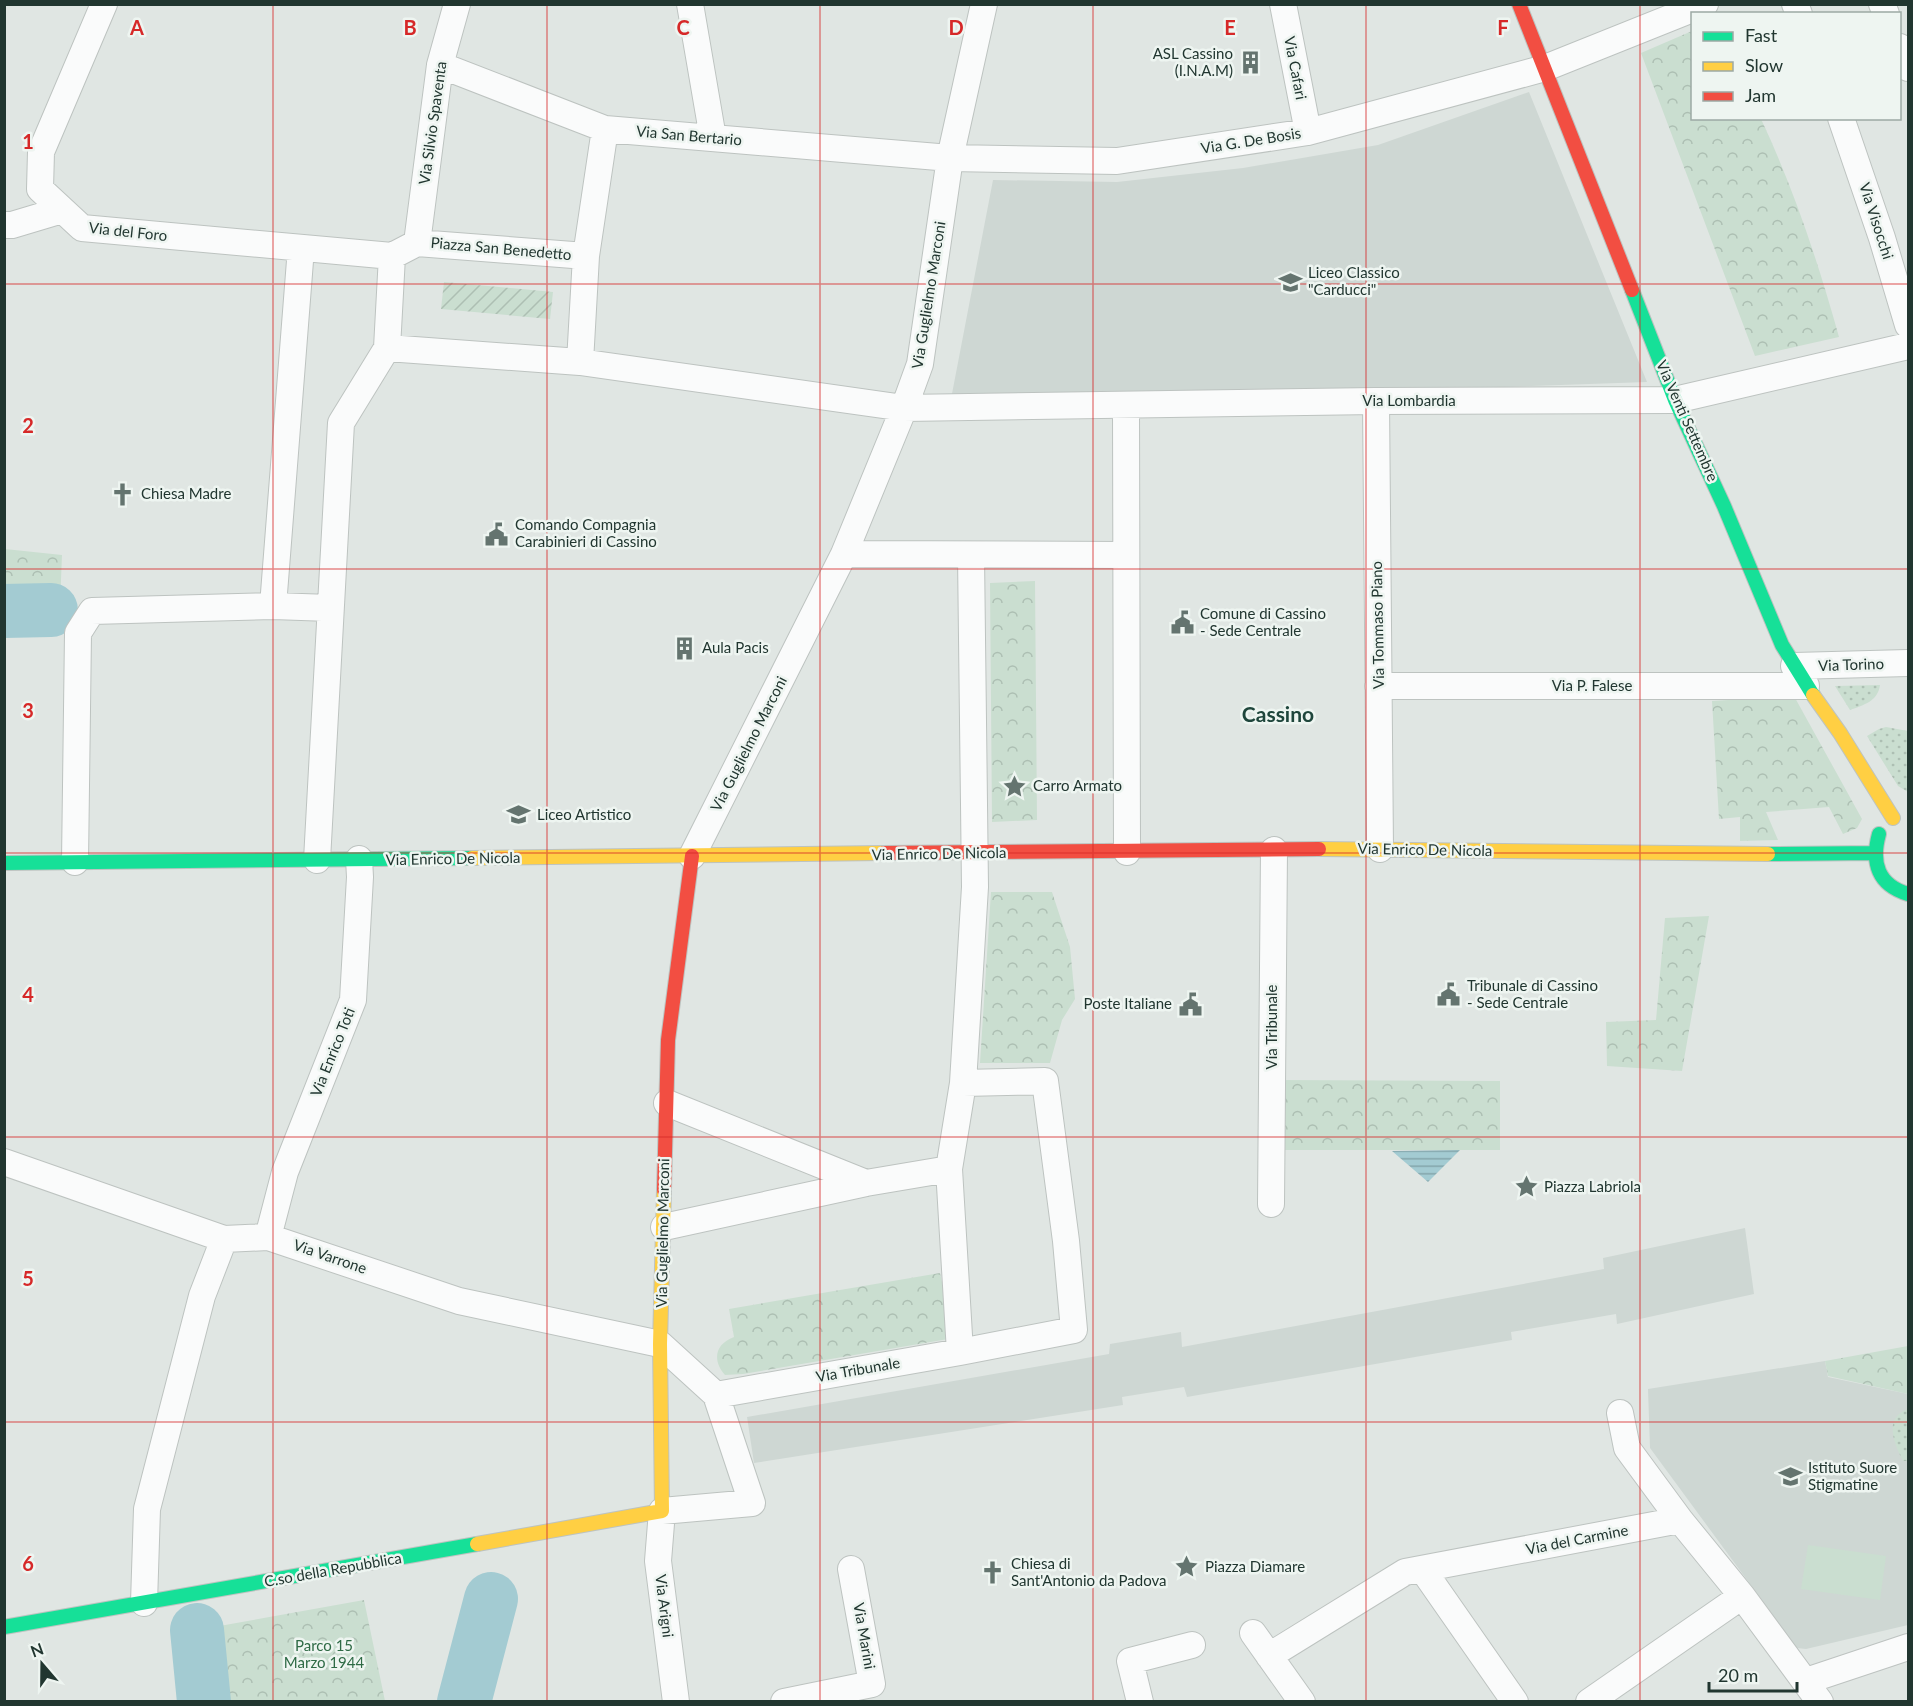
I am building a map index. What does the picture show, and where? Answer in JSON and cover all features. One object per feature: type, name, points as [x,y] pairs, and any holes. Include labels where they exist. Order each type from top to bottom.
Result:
[{"type":"street","name":"Via del Foro","points":[[104,4],[40,152],[40,189],[82,228],[392,256]]},
{"type":"street","name":"Via Silvio Spaventa","points":[[417,243],[440,65],[457,4]]},
{"type":"street","points":[[690,4],[713,138]]},
{"type":"street","name":"Via Guglielmo Marconi","points":[[662,1511],[660,1344],[668,1040],[692,856],[844,554],[920,364],[950,158],[984,4]]},
{"type":"street","name":"Via Cafari","points":[[1283,4],[1308,132]]},
{"type":"street","name":"Via Venti Settembre","points":[[1519,4],[1675,400],[1724,506],[1782,645],[1800,676],[1898,816],[1879,833],[1874,853]]},
{"type":"street","name":"Via G. De Bosis","points":[[950,158],[1118,161],[1308,132],[1545,68],[1705,4]]},
{"type":"street","points":[[1901,52],[1908,68]]},
{"type":"street","name":"Via San Bertario","points":[[440,65],[605,129],[950,158]]},
{"type":"street","name":"Via Visocchi","points":[[1842,120],[1882,238],[1908,325]]},
{"type":"street","points":[[586,256],[605,129]]},
{"type":"street","points":[[4,225],[12,225],[62,210]]},
{"type":"street","name":"Piazza San Benedetto","points":[[392,256],[417,243],[586,256],[580,362]]},
{"type":"street","points":[[273,606],[302,248]]},
{"type":"street","points":[[317,860],[340,423],[387,348],[392,256]]},
{"type":"street","name":"Via Lombardia","points":[[580,362],[904,408],[1376,401],[1675,400],[1908,346]]},
{"type":"street","points":[[387,348],[580,362]]},
{"type":"street","name":"Via Tommaso Piano","points":[[1376,401],[1380,849]]},
{"type":"street","points":[[1126,406],[1126,852]]},
{"type":"street","points":[[844,554],[1126,555]]},
{"type":"street","points":[[960,1352],[949,1169],[963,1083],[975,887],[971,555]]},
{"type":"street","points":[[75,862],[78,633],[92,611],[273,606],[330,608]]},
{"type":"street","name":"Via Torino","points":[[1800,676],[1908,663]]},
{"type":"street","name":"Via P. Falese","points":[[1378,686],[1800,676]]},
{"type":"street","name":"Via Enrico De Nicola","points":[[4,863],[1380,849],[1737,854],[1874,853]]},
{"type":"street","name":"Via Tribunale","points":[[1271,1204],[1274,850]]},
{"type":"street","points":[[1874,853],[1881,878],[1890,887],[1908,894]]},
{"type":"street","name":"Via Enrico Toti","points":[[268,1237],[285,1172],[353,1000],[360,877],[358,860]]},
{"type":"street","name":"Via Tribunale","points":[[716,1395],[1074,1330],[1066,1241],[1045,1081],[963,1083]]},
{"type":"street","points":[[667,1103],[866,1183]]},
{"type":"street","name":"Via Varrone","points":[[4,1162],[224,1239],[268,1237],[459,1301],[660,1344]]},
{"type":"street","points":[[664,1227],[866,1183],[949,1169]]},
{"type":"street","points":[[144,1603],[147,1509],[202,1296],[224,1239]]},
{"type":"street","points":[[660,1344],[716,1395],[752,1503],[662,1511]]},
{"type":"street","points":[[1620,1413],[1627,1448],[1813,1691],[1908,1647]]},
{"type":"street","name":"C.so della Repubblica","points":[[4,1627],[662,1511]]},
{"type":"street","name":"Via Arigni","points":[[662,1511],[658,1561],[676,1701]]},
{"type":"street","name":"Via del Carmine","points":[[1269,1656],[1405,1572],[1680,1520]]},
{"type":"street","name":"Via Marini","points":[[784,1701],[872,1684],[851,1569]]},
{"type":"street","points":[[1423,1570],[1515,1701]]},
{"type":"street","points":[[1589,1701],[1742,1596]]},
{"type":"street","points":[[1253,1633],[1302,1701]]},
{"type":"street","points":[[1140,1701],[1130,1661],[1192,1645]]},
{"type":"shaded area","name":"Liceo Classico \"Carducci\"","points":[[1529,92],[1647,382],[1129,400],[951,399],[993,180],[1117,182],[1243,168],[1378,145]]},
{"type":"shaded area","points":[[1745,1228],[1754,1294],[1617,1324],[1616,1314],[1511,1332],[1512,1340],[1187,1397],[1184,1387],[1122,1397],[1123,1405],[754,1463],[747,1417],[1109,1354],[1110,1344],[1181,1332],[1182,1347],[1604,1269],[1603,1258]]},
{"type":"shaded area","name":"Istituto Suore Stigmatine","points":[[1825,1361],[1828,1377],[1908,1394],[1908,1625],[1806,1649],[1797,1648],[1650,1448],[1648,1389]]},
{"type":"green space","points":[[1691,31],[1691,120],[1761,120],[1804,226],[1839,337],[1755,356],[1641,53]]},
{"type":"green space","points":[[444,282],[553,292],[550,319],[441,309]]},
{"type":"green space","points":[[5,549],[62,555],[59,630],[6,629],[5,636]]},
{"type":"green space","points":[[1035,581],[1037,820],[992,822],[990,583]]},
{"type":"green space","points":[[1880,685],[1873,699],[1850,710],[1835,686]]},
{"type":"green space","points":[[1794,696],[1862,819],[1857,828],[1843,834],[1829,807],[1766,812],[1778,840],[1740,841],[1740,817],[1719,819],[1712,701]]},
{"type":"green space","points":[[1886,727],[1908,731],[1908,792],[1898,786],[1867,736]]},
{"type":"green space","points":[[991,892],[1052,892],[1070,947],[1075,999],[1062,1020],[1050,1063],[980,1063]]},
{"type":"green space","points":[[1709,916],[1682,1071],[1607,1066],[1606,1022],[1656,1020],[1665,918]]},
{"type":"green space","points":[[1277,1080],[1500,1081],[1500,1150],[1276,1150]]},
{"type":"green space","points":[[940,1273],[954,1338],[743,1374],[725,1375],[718,1364],[719,1348],[734,1337],[729,1309]]},
{"type":"green space","points":[[1908,1346],[1908,1394],[1828,1376],[1825,1361]]},
{"type":"green space","points":[[1908,1409],[1908,1461],[1903,1461],[1896,1447],[1893,1425],[1895,1418]]},
{"type":"green space","points":[[1808,1545],[1886,1556],[1880,1600],[1801,1589]]},
{"type":"green space","name":"Parco 15 Marzo 1944","points":[[364,1600],[385,1701],[185,1701],[197,1630]]},
{"type":"water","points":[[1460,1150],[1428,1182],[1392,1151]]},
{"type":"waterway","points":[[4,611],[51,610]]},
{"type":"waterway","points":[[464,1702],[491,1599]]},
{"type":"waterway","points":[[197,1630],[204,1702]]},
{"type":"traffic: fast","points":[[1632,290],[1675,400],[1724,506],[1782,645],[1813,695]]},
{"type":"traffic: fast","points":[[1879,834],[1876,854],[1879,872],[1890,885],[1908,894]]},
{"type":"traffic: fast","points":[[1768,854],[1874,853]]},
{"type":"traffic: fast","points":[[4,863],[472,858]]},
{"type":"traffic: fast","points":[[4,1627],[477,1544]]},
{"type":"traffic: slow","points":[[1813,695],[1840,733],[1893,818]]},
{"type":"traffic: slow","points":[[1319,849],[1768,854]]},
{"type":"traffic: slow","points":[[472,858],[884,853]]},
{"type":"traffic: slow","points":[[477,1544],[662,1511],[660,1344],[664,1190]]},
{"type":"traffic: jam","points":[[1519,4],[1632,290]]},
{"type":"traffic: jam","points":[[884,853],[1319,849]]},
{"type":"traffic: jam","points":[[664,1190],[668,1040],[692,856]]},
{"type":"place","name":"ASL Cassino (I.N.A.M)","points":[[1251,63]]},
{"type":"place","name":"Liceo Classico \"Carducci\"","points":[[1290,282]]},
{"type":"place","name":"Chiesa Madre","points":[[123,494]]},
{"type":"place","name":"Comando Compagnia Carabinieri di Cassino","points":[[497,534]]},
{"type":"place","name":"Comune di Cassino - Sede Centrale","points":[[1182,623]]},
{"type":"place","name":"Aula Pacis","points":[[684,648]]},
{"type":"place","name":"Carro Armato","points":[[1015,786]]},
{"type":"place","name":"Liceo Artistico","points":[[519,815]]},
{"type":"place","name":"Tribunale di Cassino - Sede Centrale","points":[[1449,995]]},
{"type":"place","name":"Poste Italiane","points":[[1190,1004]]},
{"type":"place","name":"Piazza Labriola","points":[[1526,1187]]},
{"type":"place","name":"Istituto Suore Stigmatine","points":[[1790,1477]]},
{"type":"place","name":"Piazza Diamare","points":[[1187,1567]]},
{"type":"place","name":"Chiesa di Sant'Antonio da Padova","points":[[993,1573]]},
{"type":"district","name":"Cassino","points":[[1278,715]]}]
